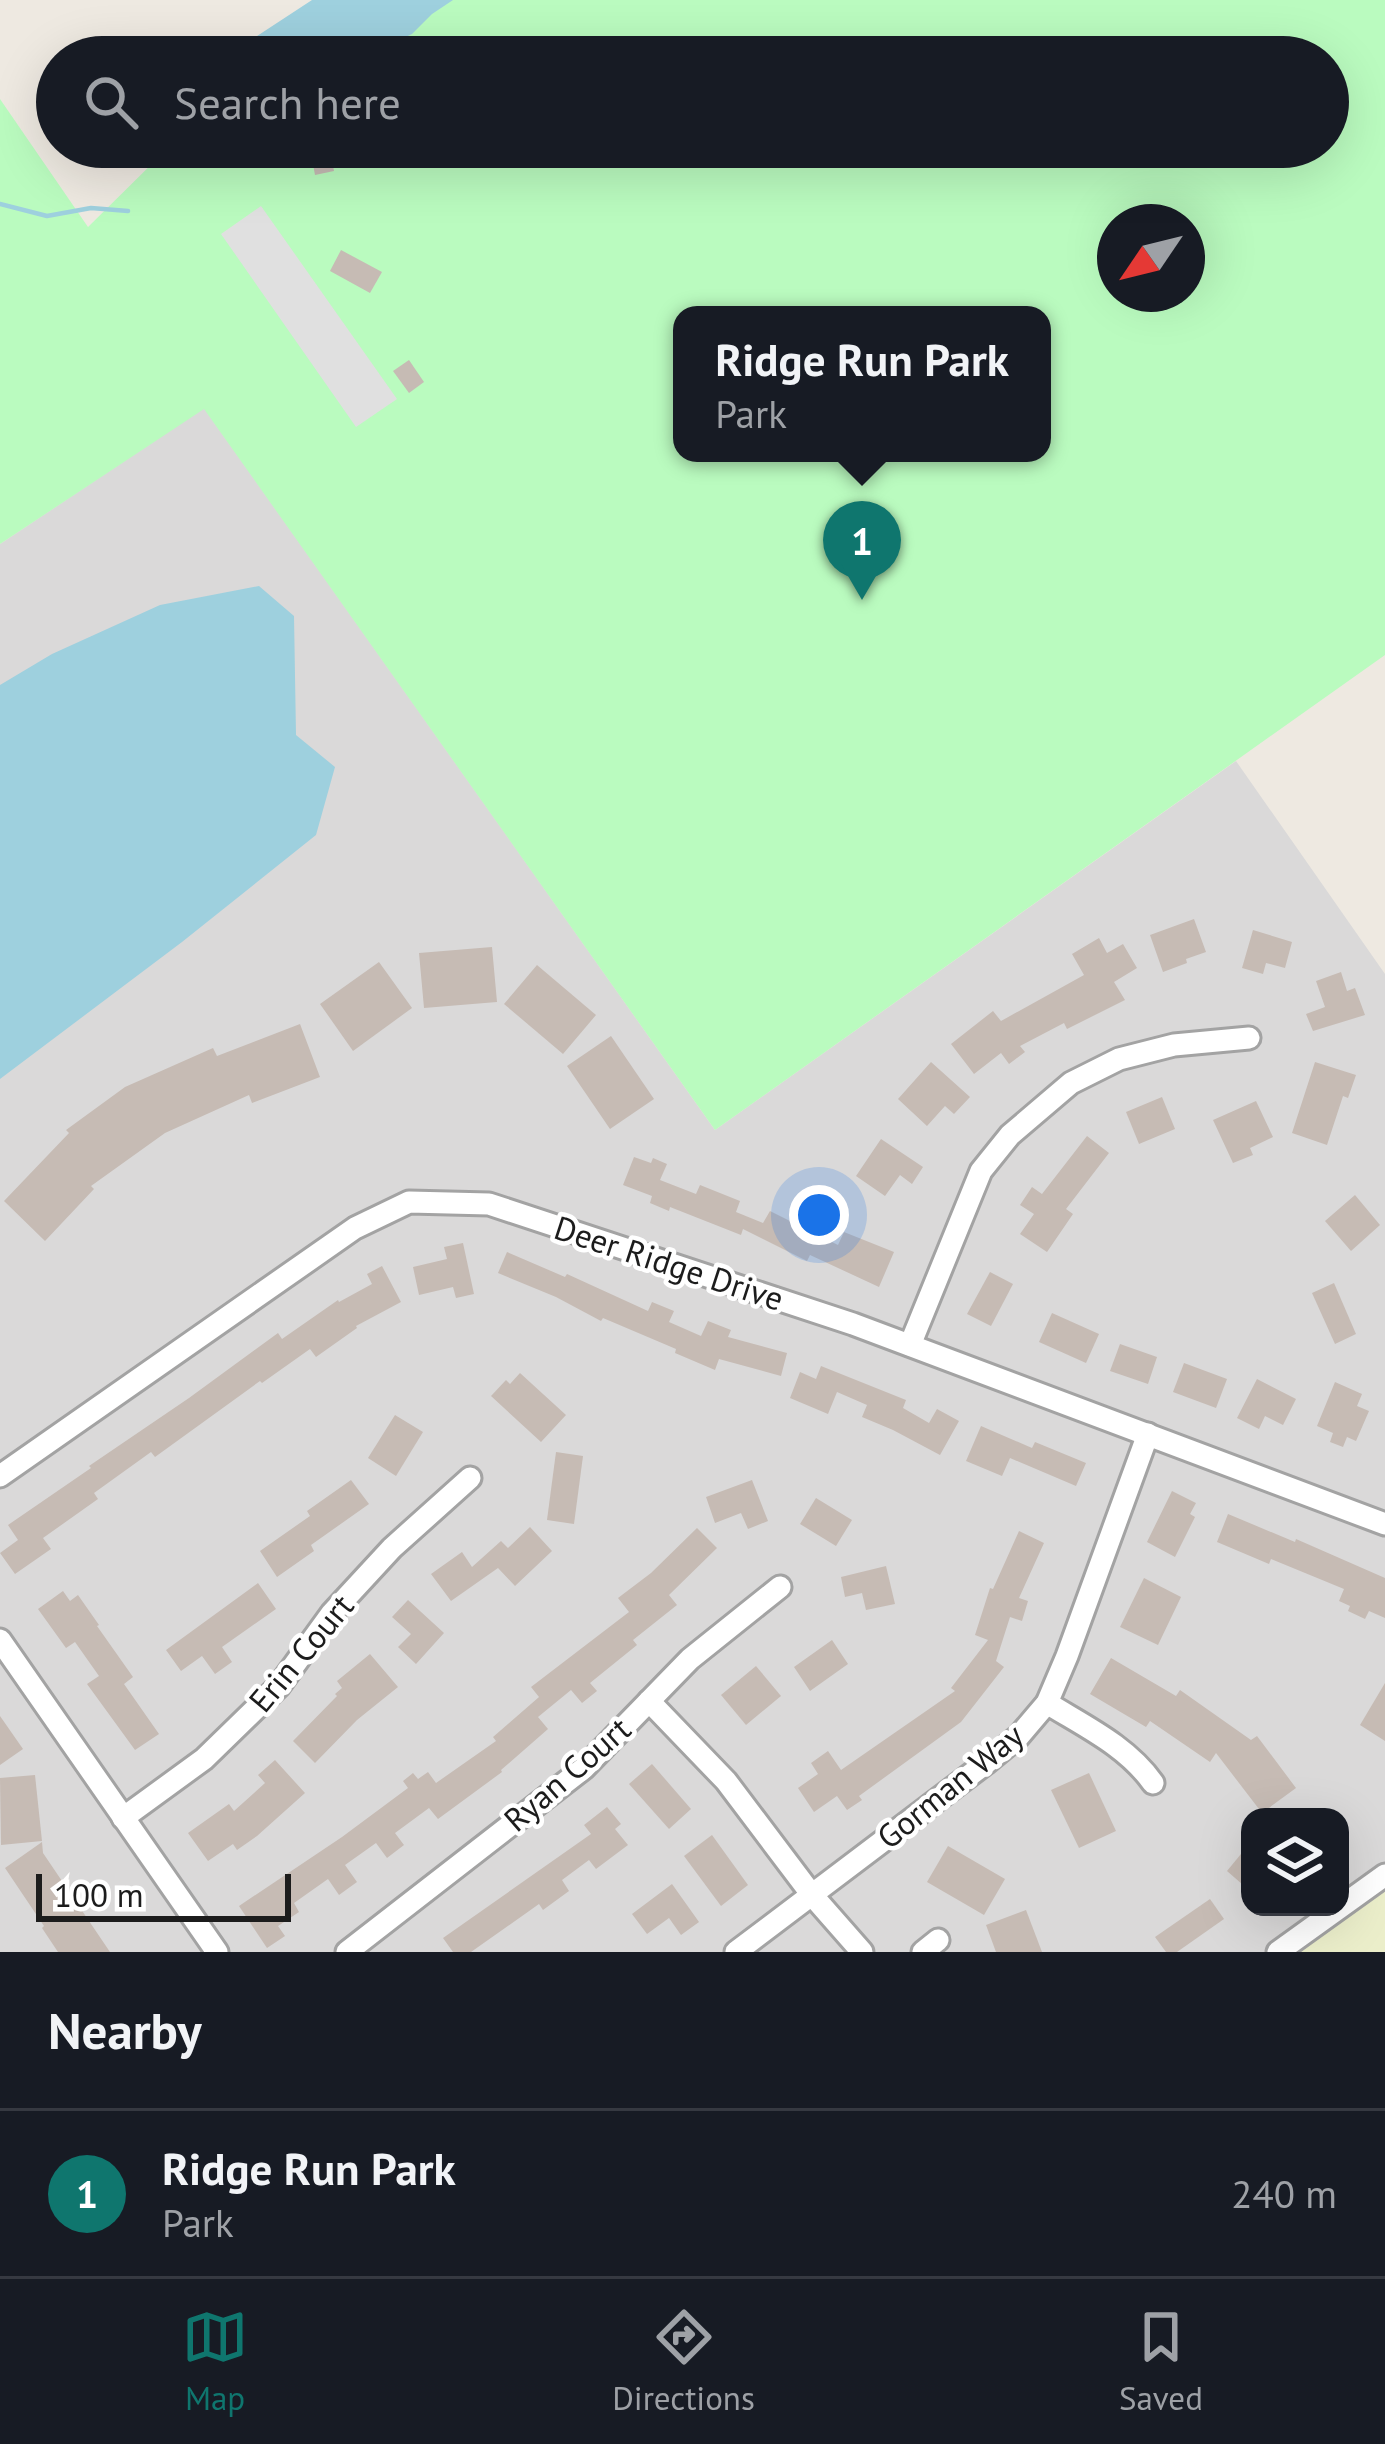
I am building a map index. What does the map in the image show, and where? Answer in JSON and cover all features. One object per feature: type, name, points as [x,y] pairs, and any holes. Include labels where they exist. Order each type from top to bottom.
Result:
[{"type":"street","points":[[910,1345],[981,1171],[1010,1135],[1071,1083],[1119,1059],[1174,1045],[1249,1038]]},
{"type":"street","name":"Deer Ridge Drive","points":[[0,1476],[355,1228],[409,1202],[489,1204],[910,1345],[1385,1524]]},
{"type":"street","name":"Gorman Way","points":[[736,1952],[1003,1750],[1047,1702],[1148,1434]]},
{"type":"street","name":"Erin Court","points":[[123,1818],[204,1759],[279,1686],[332,1613],[392,1548],[470,1478]]},
{"type":"street","name":"Ryan Court","points":[[347,1952],[584,1768],[690,1659],[780,1587]]},
{"type":"street","points":[[0,1640],[217,1952]]},
{"type":"street","points":[[649,1700],[726,1781],[862,1952]]},
{"type":"street","points":[[1047,1702],[1128,1754],[1153,1783]]},
{"type":"street","points":[[1278,1952],[1385,1875]]},
{"type":"shaded area","points":[[261,206],[397,399],[356,427],[221,234]]},
{"type":"shaded area","points":[[204,408],[715,1130],[1236,761],[1385,974],[1385,1868],[1349,1894],[1349,1808],[1241,1808],[1241,1916],[1316,1916],[1264,1952],[0,1952],[0,544]]},
{"type":"green space","points":[[359,0],[1385,0],[1385,655],[715,1130],[204,409],[0,544],[0,99],[36,151],[36,168],[47,168],[88,227],[148,168],[1349,168],[1349,36],[310,36]]},
{"type":"green space","points":[[1385,1884],[1385,1952],[1288,1952],[1339,1916],[1349,1916],[1349,1909]]},
{"type":"water","points":[[312,0],[453,0],[408,36],[257,36]]},
{"type":"water","points":[[259,586],[294,616],[296,735],[335,767],[316,835],[0,1079],[0,685],[52,654],[160,605]]},
{"type":"building","points":[[314,168],[333,168],[334,171],[315,175]]},
{"type":"building","points":[[341,250],[382,272],[370,293],[330,271]]},
{"type":"building","points":[[409,360],[424,382],[409,393],[393,371]]},
{"type":"building","points":[[1194,919],[1206,952],[1163,972],[1150,935]]},
{"type":"building","points":[[1253,930],[1292,942],[1285,968],[1266,963],[1263,974],[1242,968]]},
{"type":"building","points":[[1099,938],[1107,953],[1123,944],[1137,968],[1114,982],[1125,1000],[1020,1046],[1025,1052],[1009,1064],[1001,1053],[974,1074],[951,1044],[993,1011],[1001,1021],[1084,975],[1072,954]]},
{"type":"building","points":[[492,947],[497,1002],[424,1008],[419,953]]},
{"type":"building","points":[[379,962],[412,1008],[353,1051],[320,1004]]},
{"type":"building","points":[[537,965],[596,1015],[563,1054],[504,1004]]},
{"type":"building","points":[[1341,972],[1347,991],[1355,988],[1365,1015],[1313,1031],[1306,1014],[1325,1007],[1316,981]]},
{"type":"building","points":[[300,1024],[320,1077],[252,1103],[249,1095],[165,1133],[91,1186],[94,1189],[45,1241],[4,1201],[69,1133],[66,1130],[125,1087],[213,1048],[217,1056]]},
{"type":"building","points":[[611,1036],[654,1099],[610,1129],[567,1066]]},
{"type":"building","points":[[931,1062],[970,1097],[954,1114],[945,1106],[927,1126],[898,1099]]},
{"type":"building","points":[[1315,1062],[1356,1075],[1348,1098],[1343,1096],[1327,1145],[1292,1133]]},
{"type":"building","points":[[1162,1097],[1175,1129],[1139,1144],[1126,1112]]},
{"type":"building","points":[[1256,1101],[1273,1137],[1250,1148],[1253,1155],[1233,1163],[1213,1120]]},
{"type":"building","points":[[1087,1136],[1109,1153],[1066,1209],[1073,1214],[1047,1252],[1020,1234],[1034,1214],[1020,1205],[1032,1187],[1042,1194]]},
{"type":"building","points":[[881,1139],[923,1167],[912,1184],[900,1175],[885,1196],[856,1176]]},
{"type":"building","points":[[634,1157],[667,1164],[660,1180],[696,1194],[700,1185],[740,1201],[736,1212],[763,1223],[770,1211],[838,1245],[844,1232],[894,1252],[879,1287],[810,1255],[807,1261],[743,1229],[741,1235],[650,1203],[652,1196],[623,1185]]},
{"type":"building","points":[[1355,1195],[1380,1225],[1351,1251],[1325,1221]]},
{"type":"building","points":[[463,1243],[474,1294],[456,1298],[453,1287],[419,1295],[413,1267],[447,1259],[444,1247]]},
{"type":"building","points":[[507,1252],[648,1311],[652,1302],[674,1311],[669,1322],[701,1336],[708,1321],[731,1330],[728,1337],[787,1353],[781,1376],[719,1359],[715,1370],[675,1353],[676,1349],[601,1321],[498,1273]]},
{"type":"building","points":[[382,1266],[401,1302],[356,1326],[316,1357],[310,1349],[155,1457],[151,1452],[94,1493],[98,1499],[43,1538],[51,1549],[15,1574],[0,1553],[18,1540],[8,1525],[278,1333],[282,1339],[338,1300],[372,1284],[367,1274]]},
{"type":"building","points":[[990,1272],[1013,1284],[991,1326],[967,1314]]},
{"type":"building","points":[[1334,1283],[1356,1334],[1335,1344],[1312,1293]]},
{"type":"building","points":[[1052,1313],[1099,1334],[1086,1363],[1039,1342]]},
{"type":"building","points":[[1120,1344],[1157,1357],[1148,1384],[1110,1371]]},
{"type":"building","points":[[1184,1363],[1227,1379],[1216,1408],[1173,1392]]},
{"type":"building","points":[[821,1366],[906,1400],[903,1408],[929,1423],[937,1409],[959,1421],[940,1455],[862,1417],[867,1405],[837,1392],[828,1414],[790,1398],[800,1372],[816,1379]]},
{"type":"building","points":[[520,1373],[566,1415],[541,1442],[491,1396]]},
{"type":"building","points":[[1257,1379],[1296,1399],[1283,1425],[1265,1416],[1259,1429],[1237,1418]]},
{"type":"building","points":[[1335,1382],[1362,1394],[1357,1406],[1369,1411],[1356,1441],[1347,1437],[1343,1447],[1330,1442],[1333,1433],[1317,1426]]},
{"type":"building","points":[[395,1415],[423,1432],[396,1476],[368,1458]]},
{"type":"building","points":[[981,1426],[1032,1448],[1035,1442],[1086,1463],[1076,1486],[1010,1458],[1002,1476],[966,1461]]},
{"type":"building","points":[[556,1452],[583,1456],[574,1524],[547,1520]]},
{"type":"building","points":[[351,1480],[369,1504],[311,1545],[314,1551],[277,1577],[260,1551]]},
{"type":"building","points":[[752,1480],[768,1521],[748,1529],[741,1513],[715,1523],[706,1497]]},
{"type":"building","points":[[1172,1491],[1196,1503],[1190,1514],[1195,1517],[1175,1557],[1147,1542]]},
{"type":"building","points":[[816,1498],[852,1520],[836,1546],[800,1524]]},
{"type":"building","points":[[1228,1514],[1385,1578],[1385,1618],[1369,1611],[1365,1619],[1348,1611],[1350,1606],[1339,1601],[1344,1589],[1217,1542]]},
{"type":"building","points":[[530,1527],[552,1551],[515,1586],[498,1568],[451,1601],[431,1574],[462,1552],[472,1567],[501,1541],[508,1548]]},
{"type":"building","points":[[697,1528],[717,1548],[669,1595],[677,1605],[590,1683],[597,1691],[582,1703],[571,1690],[538,1717],[548,1729],[502,1772],[438,1819],[429,1808],[395,1833],[404,1845],[387,1858],[376,1843],[345,1865],[357,1882],[339,1895],[328,1879],[294,1903],[299,1912],[278,1926],[285,1936],[267,1948],[239,1906],[408,1788],[403,1781],[413,1773],[418,1779],[428,1772],[436,1783],[496,1741],[493,1737],[539,1697],[531,1687],[629,1612],[618,1598]]},
{"type":"building","points":[[1019,1531],[1044,1543],[1019,1598],[1028,1601],[1022,1621],[1010,1617],[996,1661],[1004,1667],[961,1722],[859,1796],[862,1800],[847,1810],[837,1796],[814,1812],[798,1788],[818,1774],[811,1763],[828,1751],[841,1770],[955,1691],[951,1688],[988,1640],[975,1635],[990,1588]]},
{"type":"building","points":[[886,1566],[895,1604],[866,1610],[862,1593],[845,1597],[841,1577]]},
{"type":"building","points":[[1144,1578],[1181,1597],[1158,1645],[1120,1627]]},
{"type":"building","points":[[258,1583],[276,1609],[222,1647],[232,1662],[215,1674],[202,1656],[181,1671],[166,1650]]},
{"type":"building","points":[[63,1591],[70,1601],[78,1595],[99,1625],[133,1677],[124,1684],[159,1734],[135,1750],[87,1684],[99,1676],[75,1642],[66,1648],[38,1609]]},
{"type":"building","points":[[408,1600],[444,1633],[416,1664],[398,1647],[411,1634],[392,1617]]},
{"type":"building","points":[[832,1640],[848,1664],[810,1691],[794,1667]]},
{"type":"building","points":[[370,1654],[398,1687],[315,1763],[293,1741],[337,1696],[342,1688],[337,1681]]},
{"type":"building","points":[[1111,1658],[1176,1696],[1180,1690],[1251,1740],[1257,1736],[1296,1788],[1269,1808],[1258,1808],[1216,1753],[1210,1762],[1150,1721],[1146,1727],[1090,1694]]},
{"type":"building","points":[[756,1666],[781,1696],[746,1725],[721,1695]]},
{"type":"building","points":[[1385,1683],[1385,1741],[1360,1725]]},
{"type":"building","points":[[0,1716],[23,1749],[0,1765]]},
{"type":"building","points":[[275,1760],[305,1793],[257,1836],[237,1850],[233,1844],[208,1861],[188,1833],[229,1804],[234,1811],[265,1783],[258,1775]]},
{"type":"building","points":[[652,1764],[691,1809],[669,1829],[629,1784]]},
{"type":"building","points":[[1089,1773],[1116,1831],[1079,1848],[1051,1790]]},
{"type":"building","points":[[35,1775],[42,1841],[1,1845],[0,1778]]},
{"type":"building","points":[[607,1807],[621,1824],[615,1829],[628,1845],[596,1869],[589,1860],[562,1880],[569,1891],[543,1910],[539,1904],[471,1952],[453,1952],[443,1938],[591,1834],[584,1825]]},
{"type":"building","points":[[712,1835],[748,1885],[721,1906],[684,1856]]},
{"type":"building","points":[[42,1842],[43,1853],[110,1952],[58,1952],[42,1928],[5,1868]]},
{"type":"building","points":[[948,1846],[1005,1879],[984,1915],[927,1882]]},
{"type":"building","points":[[1241,1854],[1241,1883],[1227,1871]]},
{"type":"building","points":[[672,1884],[699,1922],[681,1935],[669,1918],[647,1934],[632,1914]]},
{"type":"building","points":[[1210,1899],[1224,1919],[1177,1952],[1166,1952],[1155,1937]]},
{"type":"building","points":[[1026,1910],[1042,1952],[996,1952],[986,1925]]},
{"type":"waterway","points":[[0,204],[47,216],[91,208],[128,211]]},
{"type":"place","name":"Ridge Run Park","points":[[862,600]]}]
